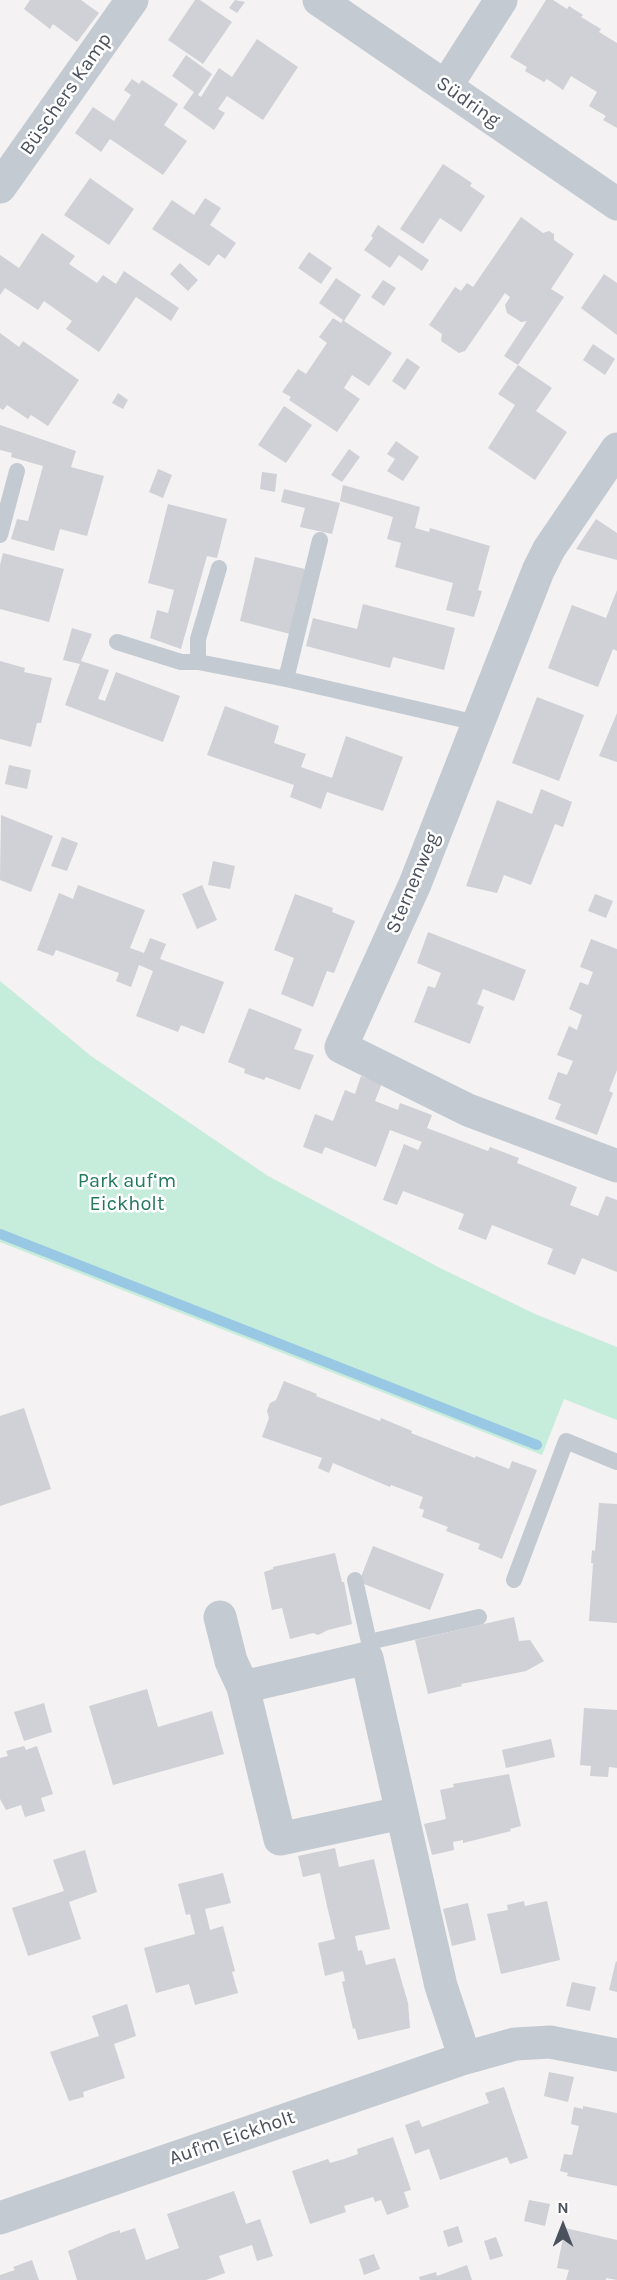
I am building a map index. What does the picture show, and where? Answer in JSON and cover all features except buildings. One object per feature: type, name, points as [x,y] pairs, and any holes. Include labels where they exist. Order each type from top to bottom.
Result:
[{"type":"street","name":"Büschers Kamp","points":[[0,187],[132,0]]},
{"type":"street","name":"Südring","points":[[319,0],[617,204]]},
{"type":"street","points":[[446,86],[501,0]]},
{"type":"street","name":"Sternenweg","points":[[617,449],[549,549],[477,723],[415,884],[341,1047],[468,1110],[617,1166]]},
{"type":"street","points":[[220,1617],[231,1661],[243,1687],[280,1839],[401,1814]]},
{"type":"street","points":[[243,1687],[368,1650],[401,1814],[441,1986],[465,2058]]},
{"type":"street","name":"Auf'm Eickholt","points":[[0,2218],[465,2058],[515,2044],[550,2043],[617,2055]]},
{"type":"lane","points":[[0,535],[17,471]]},
{"type":"lane","points":[[286,679],[320,540]]},
{"type":"lane","points":[[198,663],[198,639],[219,568]]},
{"type":"lane","points":[[117,642],[181,662],[286,679],[477,723]]},
{"type":"lane","points":[[514,1580],[566,1441],[617,1462]]},
{"type":"lane","points":[[355,1580],[368,1650],[479,1617]]},
{"type":"green space","name":"Park auf‘m Eickholt","points":[[0,981],[91,1056],[268,1176],[440,1268],[535,1314],[617,1347],[617,1420],[564,1399],[542,1455],[0,1242]]},
{"type":"waterway","points":[[0,1234],[537,1445]]}]
